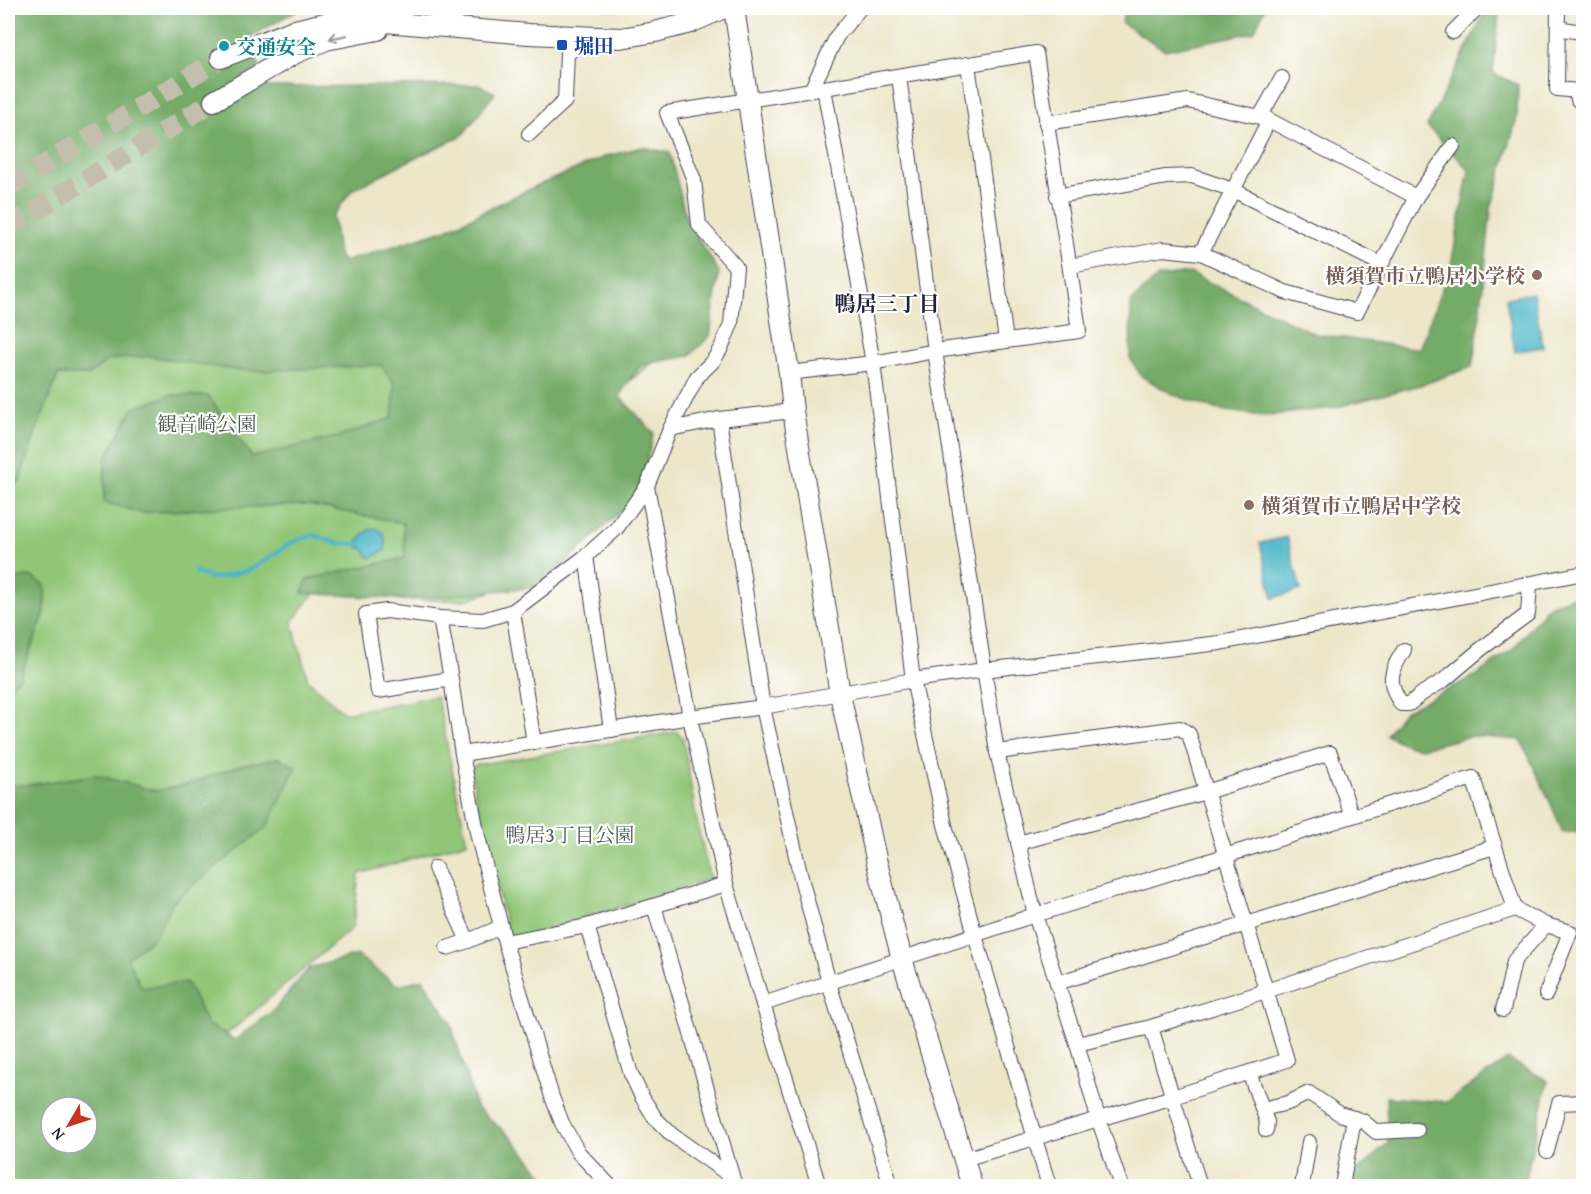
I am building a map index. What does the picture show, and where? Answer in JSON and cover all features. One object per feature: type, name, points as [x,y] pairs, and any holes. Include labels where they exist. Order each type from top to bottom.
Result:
[{"type":"street","points":[[221,58],[291,31],[333,21],[372,21],[621,38],[690,23],[724,8]]},
{"type":"street","points":[[734,8],[793,411],[840,694],[877,863],[902,958],[972,1186]]},
{"type":"street","points":[[860,8],[837,36],[817,89],[873,363],[913,680],[945,825],[1049,1186]]},
{"type":"street","points":[[1453,32],[1477,8]]},
{"type":"street","points":[[1558,8],[1557,88],[1578,92],[1578,100],[1584,102]]},
{"type":"street","points":[[214,101],[294,54],[326,40],[371,30],[416,24]]},
{"type":"street","points":[[1558,28],[1581,32]]},
{"type":"street","points":[[530,134],[566,101],[567,53],[577,46],[577,36]]},
{"type":"street","points":[[451,679],[378,691],[366,614],[387,611],[440,618],[483,620],[513,611],[585,556],[616,529],[647,486],[670,429],[698,377],[713,361],[721,348],[731,324],[736,267],[699,225],[694,180],[667,113],[1036,53],[1079,331],[934,351],[873,363],[789,373]]},
{"type":"street","points":[[968,64],[1006,341]]},
{"type":"street","points":[[899,76],[934,351],[997,752],[1035,915],[1120,1186]]},
{"type":"street","points":[[1201,253],[1233,190],[1282,78]]},
{"type":"street","points":[[1046,123],[1188,101],[1265,118],[1416,197]]},
{"type":"street","points":[[1070,266],[1162,249],[1201,253],[1285,292],[1357,312],[1416,197],[1453,146]]},
{"type":"street","points":[[1058,196],[1166,177],[1192,177],[1233,190],[1381,264]]},
{"type":"street","points":[[670,429],[719,419],[793,411]]},
{"type":"street","points":[[719,419],[763,707],[800,874],[829,982],[891,1186]]},
{"type":"street","points":[[647,486],[690,717],[726,884],[819,1186]]},
{"type":"street","points":[[585,556],[611,730]]},
{"type":"street","points":[[462,754],[763,707],[913,680],[1220,643],[1584,573]]},
{"type":"street","points":[[1404,650],[1394,667],[1392,683],[1395,695],[1401,704],[1409,704],[1444,680],[1528,614],[1530,584]]},
{"type":"street","points":[[513,611],[534,743]]},
{"type":"street","points":[[440,618],[478,837],[505,942],[562,1123],[578,1152],[610,1186]]},
{"type":"street","points":[[964,1159],[1173,1097],[1287,1060],[1189,734],[1180,728],[997,752]]},
{"type":"street","points":[[1018,843],[1206,792],[1330,753],[1352,816]]},
{"type":"street","points":[[763,1004],[975,934],[1473,778],[1515,909],[1546,925],[1577,932],[1546,994]]},
{"type":"street","points":[[1057,983],[1494,847]]},
{"type":"street","points":[[435,868],[468,941]]},
{"type":"street","points":[[505,942],[587,926],[726,884]]},
{"type":"street","points":[[654,906],[733,1182]]},
{"type":"street","points":[[1077,1044],[1151,1027],[1515,909]]},
{"type":"street","points":[[1503,1010],[1514,962],[1546,925]]},
{"type":"street","points":[[587,926],[631,1074],[642,1097],[655,1118],[672,1135],[733,1182]]},
{"type":"street","points":[[447,948],[501,927]]},
{"type":"street","points":[[1151,1027],[1200,1186]]},
{"type":"street","points":[[1249,1072],[1267,1122],[1266,1130]]},
{"type":"street","points":[[1262,1109],[1288,1103],[1309,1093],[1340,1114],[1363,1121],[1376,1132],[1417,1130]]},
{"type":"street","points":[[1546,1151],[1559,1103],[1584,1101]]},
{"type":"street","points":[[1342,1186],[1354,1118]]},
{"type":"street","points":[[1302,1186],[1309,1142]]},
{"type":"green space","name":"観音崎公園","points":[[8,8],[218,29],[339,195],[310,234],[341,275],[665,353],[617,391],[517,583],[466,600],[401,600],[320,586],[292,622],[308,680],[344,713],[437,696],[467,842],[359,874],[353,927],[206,1052],[220,1147],[8,1186]]},
{"type":"green space","points":[[8,8],[320,8],[295,11],[249,38],[267,87],[479,85],[495,93],[462,136],[352,190],[333,216],[338,255],[344,262],[447,229],[534,187],[607,156],[642,147],[670,153],[686,218],[719,272],[710,336],[689,356],[640,365],[619,396],[654,433],[638,495],[540,587],[405,599],[302,593],[308,579],[405,558],[403,523],[308,505],[142,513],[104,502],[105,460],[133,409],[170,395],[208,396],[252,457],[341,436],[392,418],[395,385],[381,365],[260,371],[235,370],[149,356],[108,360],[89,375],[58,375],[19,482],[8,490]]},
{"type":"green space","points":[[1125,8],[1265,8],[1254,32],[1165,50],[1122,23]]},
{"type":"green space","points":[[1487,8],[1499,12],[1493,73],[1518,85],[1517,118],[1491,209],[1479,324],[1472,367],[1424,384],[1333,408],[1263,416],[1219,410],[1174,395],[1141,376],[1130,358],[1131,302],[1158,277],[1190,273],[1315,334],[1419,349],[1451,265],[1469,170],[1427,126]]},
{"type":"green space","points":[[30,576],[45,585],[45,612],[20,677],[8,689],[8,581]]},
{"type":"green space","points":[[1583,593],[1583,831],[1563,833],[1521,740],[1472,736],[1421,748],[1407,745],[1386,735],[1404,711],[1475,676],[1513,649],[1549,605]]},
{"type":"green space","name":"鴨居3丁目公園","points":[[677,732],[683,738],[696,818],[710,879],[515,940],[509,937],[482,829],[471,770],[475,765]]},
{"type":"green space","points":[[279,758],[296,767],[267,827],[172,903],[155,936],[127,958],[142,988],[186,982],[208,1025],[235,1040],[274,1010],[309,968],[357,955],[397,985],[423,979],[450,1021],[476,1107],[513,1139],[552,1186],[8,1186],[8,786],[96,775],[156,791],[189,784],[241,765]]},
{"type":"green space","points":[[1508,1059],[1548,1081],[1524,1186],[1351,1186],[1354,1174],[1388,1143],[1386,1097],[1447,1102]]},
{"type":"water","points":[[1533,293],[1543,347],[1515,352],[1506,298]]},
{"type":"water","points":[[376,528],[383,533],[386,542],[385,550],[372,558],[357,544],[365,533]]},
{"type":"water","points":[[1287,537],[1301,590],[1273,598],[1260,543]]},
{"type":"waterway","points":[[195,572],[212,578],[249,570],[291,543],[313,535],[336,543],[357,544]]},
{"type":"tunnel","points":[[8,187],[221,58]]},
{"type":"tunnel","points":[[8,227],[214,101]]},
{"type":"place","name":"堀田","points":[[562,45]]},
{"type":"place","name":"交通安全","points":[[224,46]]},
{"type":"place","name":"横須賀市立鴨居小学校","points":[[1537,275]]},
{"type":"place","name":"横須賀市立鴨居中学校","points":[[1249,505]]},
{"type":"district","name":"鴨居三丁目","points":[[887,303]]}]
